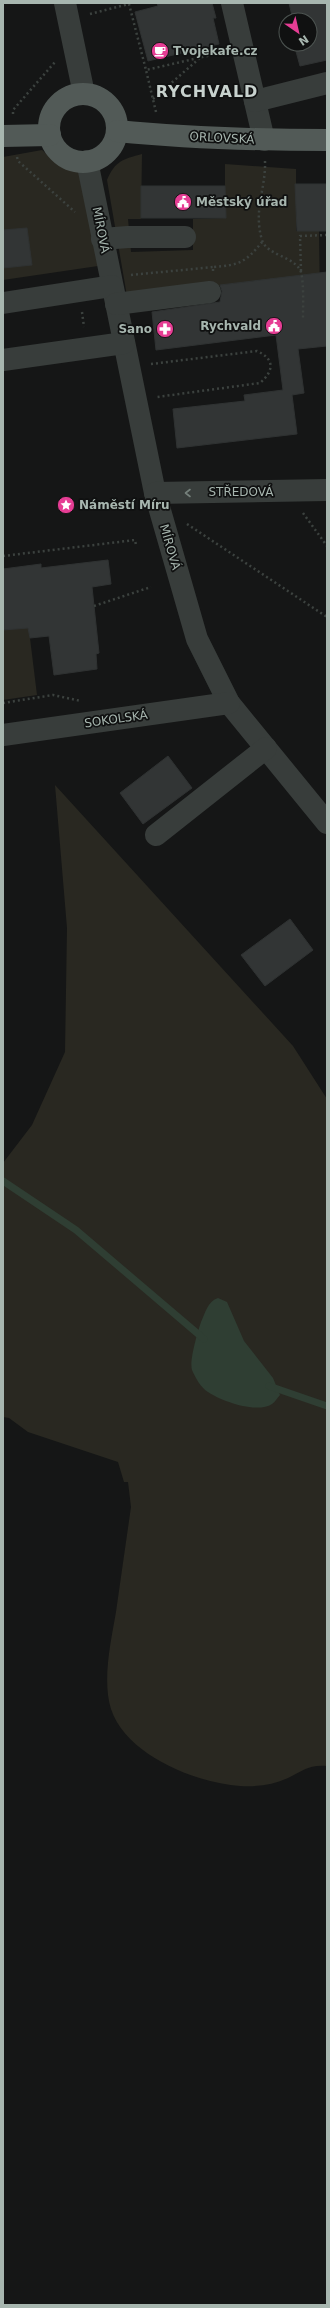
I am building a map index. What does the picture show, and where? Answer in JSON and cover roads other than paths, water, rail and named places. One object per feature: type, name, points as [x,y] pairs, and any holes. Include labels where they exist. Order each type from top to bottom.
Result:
[{"type":"main road","points":[[84,94],[95,96],[105,102],[112,111],[118,131],[113,144],[107,152],[98,158],[87,161],[68,158],[54,144],[50,135],[52,115],[57,106],[74,95],[84,94]]},
{"type":"main road","name":"ORLOVSKÁ","points":[[118,131],[155,135],[264,140],[327,140]]},
{"type":"main road","points":[[3,136],[50,135]]},
{"type":"street","points":[[65,3],[84,94]]},
{"type":"street","points":[[232,3],[264,140]]},
{"type":"street","points":[[255,101],[327,83]]},
{"type":"street","name":"MÍROVÁ","points":[[87,161],[102,239],[106,293],[124,344],[155,493],[197,639],[229,703],[327,823]]},
{"type":"street","points":[[102,239],[128,237],[185,237]]},
{"type":"street","points":[[3,303],[106,293],[210,292]]},
{"type":"street","points":[[3,360],[124,344]]},
{"type":"street","name":"STŘEDOVÁ","points":[[155,493],[295,492],[327,490]]},
{"type":"street","name":"SOKOLSKÁ","points":[[3,735],[229,703]]},
{"type":"street","points":[[156,835],[266,748]]},
{"type":"waterway","points":[[3,1181],[76,1230],[204,1339]]},
{"type":"waterway","points":[[269,1386],[327,1406]]},
{"type":"place","name":"Tvojekafe.cz","points":[[160,51]]},
{"type":"place","name":"Městský úřad","points":[[183,202]]},
{"type":"place","name":"Rychvald","points":[[274,326]]},
{"type":"place","name":"Sano","points":[[165,329]]},
{"type":"place","name":"Náměstí Míru","points":[[66,505]]},
{"type":"district","name":"RYCHVALD","points":[[207,91]]}]
